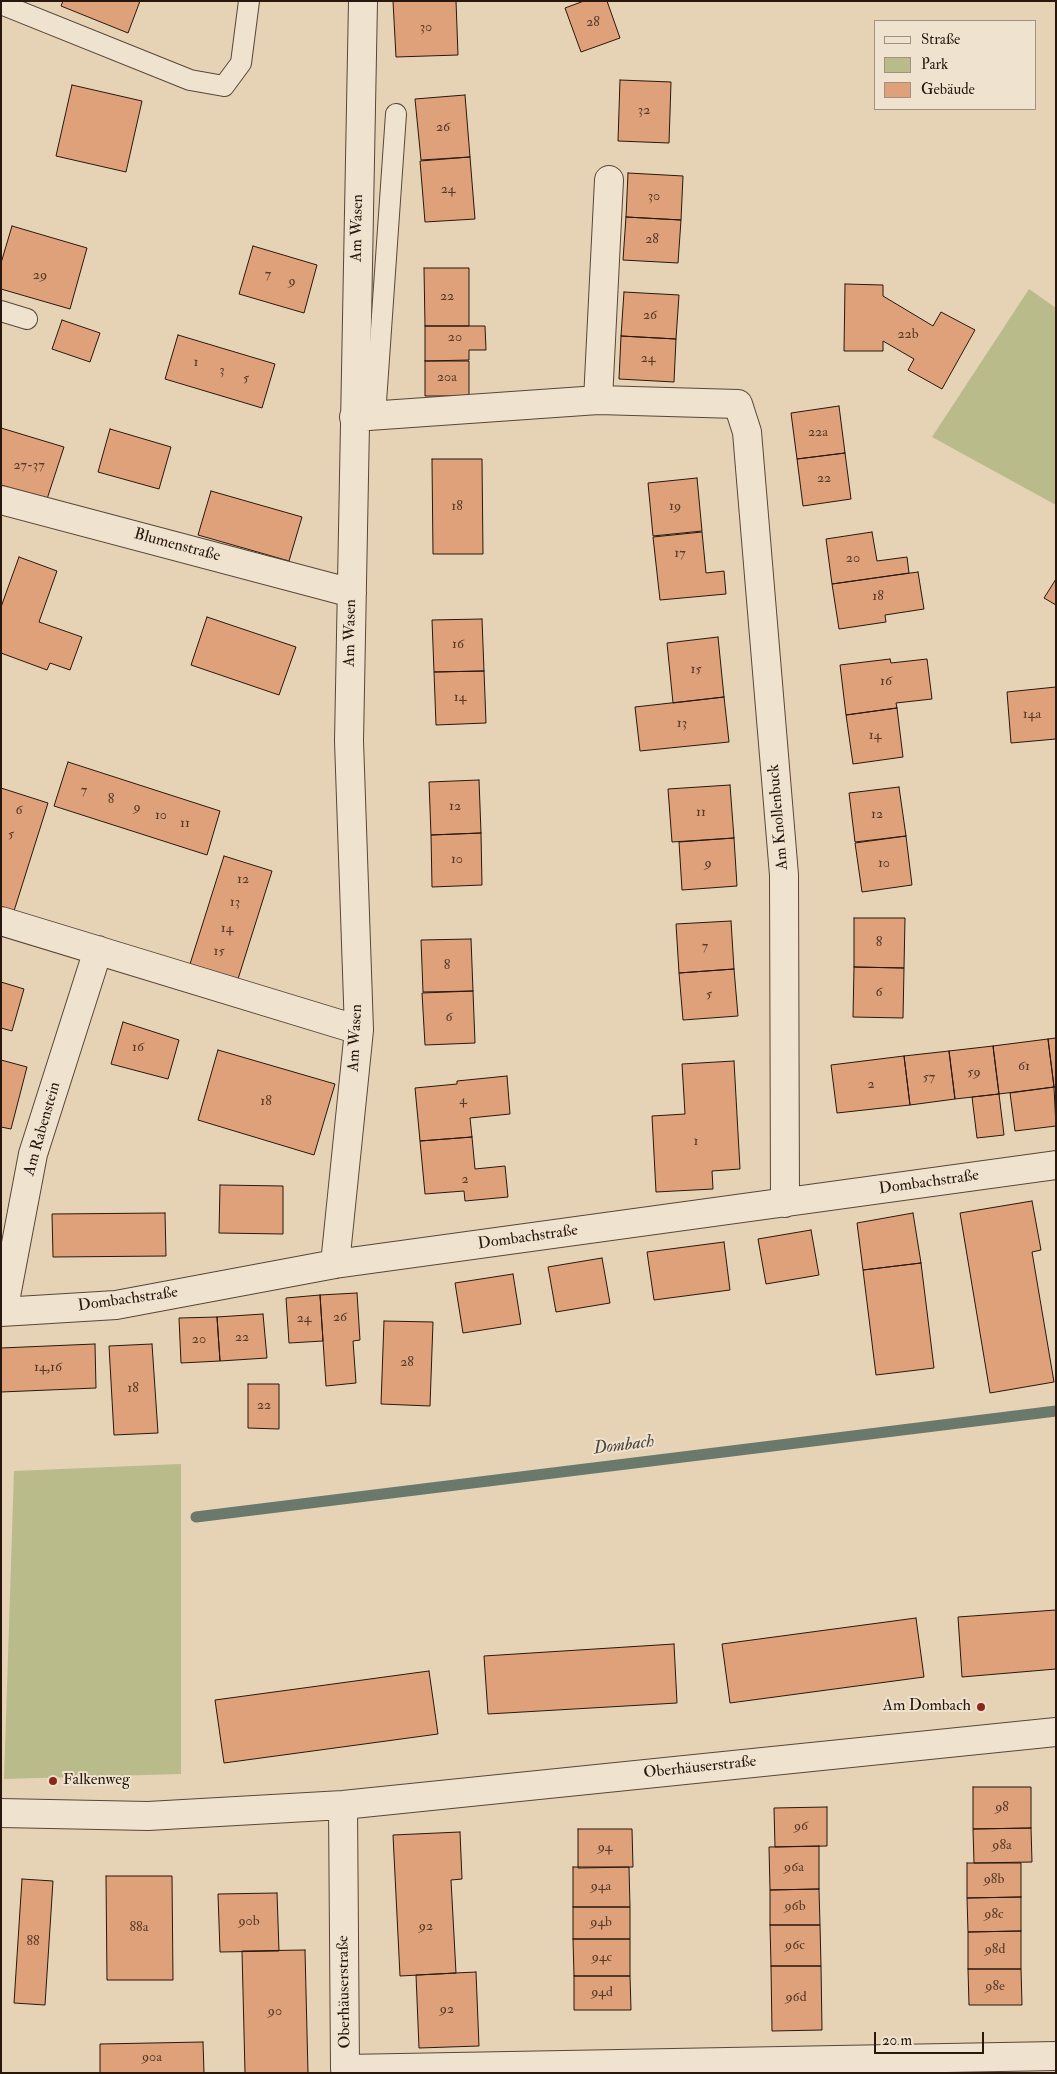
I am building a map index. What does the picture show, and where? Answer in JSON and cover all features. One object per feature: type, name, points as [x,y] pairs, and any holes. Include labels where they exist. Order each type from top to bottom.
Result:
[{"type":"street","name":"Am Wasen","points":[[335,1264],[359,1030],[350,741],[352,592],[365,417],[363,1]]},
{"type":"street","points":[[365,417],[598,400],[609,180]]},
{"type":"street","name":"Am Knollenbuck","points":[[598,400],[738,404],[747,432],[784,875],[785,1203]]},
{"type":"street","name":"Blumenstraße","points":[[1,500],[352,592]]},
{"type":"street","points":[[1,921],[359,1030]]},
{"type":"street","name":"Am Rabenstein","points":[[2,1312],[33,1154],[98,950]]},
{"type":"street","name":"Dombachstraße","points":[[2,1312],[116,1305],[335,1264],[1056,1166]]},
{"type":"street","name":"Oberhäuserstraße","points":[[1,1813],[148,1816],[343,1805],[1056,1732]]},
{"type":"street","name":"Oberhäuserstraße","points":[[343,1805],[345,2071],[1056,2056]]},
{"type":"lane","points":[[1,4],[190,80],[224,86],[241,63],[249,1]]},
{"type":"lane","points":[[365,417],[396,114]]},
{"type":"lane","points":[[1,311],[27,319]]},
{"type":"green space","points":[[1029,289],[1056,308],[1056,505],[932,437]]},
{"type":"green space","points":[[181,1464],[181,1774],[4,1779],[14,1471]]},
{"type":"building","points":[[63,1],[140,1],[128,33],[61,6]]},
{"type":"building","points":[[393,1],[456,1],[458,55],[396,57]]},
{"type":"building","points":[[584,1],[607,1],[620,38],[581,52],[565,8]]},
{"type":"building","points":[[620,80],[671,82],[669,143],[618,141]]},
{"type":"building","points":[[72,85],[142,101],[126,172],[56,156]]},
{"type":"building","points":[[465,95],[470,157],[421,160],[415,99]]},
{"type":"building","points":[[470,157],[475,219],[425,222],[420,161]]},
{"type":"building","points":[[628,173],[683,176],[681,220],[626,217]]},
{"type":"building","points":[[626,217],[681,220],[678,263],[623,260]]},
{"type":"building","points":[[12,226],[87,248],[70,309],[1,289],[1,263]]},
{"type":"building","points":[[253,246],[317,265],[304,313],[239,294]]},
{"type":"building","points":[[424,268],[469,268],[469,326],[425,326]]},
{"type":"building","points":[[845,284],[883,285],[883,296],[933,326],[941,312],[975,330],[942,389],[908,370],[914,359],[883,341],[883,351],[844,351]]},
{"type":"building","points":[[624,292],[679,295],[676,339],[621,336]]},
{"type":"building","points":[[62,320],[100,333],[90,362],[52,349]]},
{"type":"building","points":[[425,326],[485,326],[486,350],[469,350],[469,360],[425,361]]},
{"type":"building","points":[[178,335],[275,364],[262,408],[165,379]]},
{"type":"building","points":[[621,336],[676,339],[674,382],[619,379]]},
{"type":"building","points":[[425,361],[469,361],[469,396],[425,396]]},
{"type":"building","points":[[839,406],[845,453],[797,459],[791,413]]},
{"type":"building","points":[[1,428],[64,447],[47,499],[1,485]]},
{"type":"building","points":[[110,429],[171,447],[159,489],[98,472]]},
{"type":"building","points":[[845,453],[851,499],[803,506],[797,459]]},
{"type":"building","points":[[432,459],[482,459],[483,554],[433,554]]},
{"type":"building","points":[[697,478],[702,531],[653,536],[648,483]]},
{"type":"building","points":[[211,491],[302,517],[289,561],[198,535]]},
{"type":"building","points":[[702,532],[706,573],[724,571],[726,594],[660,600],[653,537]]},
{"type":"building","points":[[872,532],[877,561],[907,557],[909,573],[832,584],[826,539]]},
{"type":"building","points":[[19,557],[57,571],[39,622],[82,637],[70,670],[50,663],[47,670],[1,653],[1,607]]},
{"type":"building","points":[[918,572],[924,609],[885,615],[886,622],[839,629],[832,584]]},
{"type":"building","points":[[1056,579],[1056,605],[1044,598]]},
{"type":"building","points":[[207,617],[296,647],[279,695],[191,665]]},
{"type":"building","points":[[482,619],[484,671],[434,672],[432,620]]},
{"type":"building","points":[[718,637],[724,697],[673,703],[667,643]]},
{"type":"building","points":[[890,659],[891,663],[927,659],[932,699],[896,703],[897,708],[846,715],[840,665]]},
{"type":"building","points":[[484,671],[486,723],[436,725],[434,672]]},
{"type":"building","points":[[1056,687],[1056,739],[1011,743],[1007,692]]},
{"type":"building","points":[[724,697],[729,742],[640,751],[635,707]]},
{"type":"building","points":[[897,708],[903,757],[853,764],[846,715]]},
{"type":"building","points":[[68,762],[220,811],[207,855],[54,806]]},
{"type":"building","points":[[479,780],[481,833],[431,835],[429,782]]},
{"type":"building","points":[[730,785],[734,838],[672,842],[668,789]]},
{"type":"building","points":[[899,787],[906,836],[855,842],[849,793]]},
{"type":"building","points":[[1,788],[48,803],[14,911],[1,907]]},
{"type":"building","points":[[481,833],[482,885],[432,887],[431,835]]},
{"type":"building","points":[[906,836],[912,885],[862,892],[855,843]]},
{"type":"building","points":[[734,838],[737,886],[682,890],[679,842]]},
{"type":"building","points":[[224,856],[272,871],[238,979],[190,964]]},
{"type":"building","points":[[854,918],[905,918],[904,968],[854,967]]},
{"type":"building","points":[[731,921],[734,969],[679,973],[676,924]]},
{"type":"building","points":[[471,939],[473,991],[423,992],[421,940]]},
{"type":"building","points":[[854,967],[904,968],[903,1018],[853,1017]]},
{"type":"building","points":[[734,969],[738,1016],[683,1020],[679,973]]},
{"type":"building","points":[[1,982],[24,989],[12,1031],[1,1028]]},
{"type":"building","points":[[473,991],[475,1043],[425,1045],[422,993]]},
{"type":"building","points":[[123,1022],[179,1040],[168,1079],[111,1064]]},
{"type":"building","points":[[1056,1038],[1056,1087],[1054,1087],[1048,1039]]},
{"type":"building","points":[[1048,1039],[1054,1087],[999,1094],[993,1046]]},
{"type":"building","points":[[993,1046],[999,1094],[955,1099],[949,1051]]},
{"type":"building","points":[[218,1050],[335,1084],[314,1155],[198,1120]]},
{"type":"building","points":[[949,1051],[955,1099],[910,1105],[904,1056]]},
{"type":"building","points":[[904,1056],[910,1105],[837,1113],[831,1065]]},
{"type":"building","points":[[1,1060],[27,1067],[11,1129],[1,1127]]},
{"type":"building","points":[[734,1061],[740,1169],[712,1171],[713,1189],[656,1192],[652,1116],[685,1114],[682,1064]]},
{"type":"building","points":[[507,1076],[510,1114],[470,1118],[472,1137],[420,1141],[415,1088],[457,1084],[457,1081]]},
{"type":"building","points":[[1054,1087],[1056,1126],[1015,1131],[1010,1093]]},
{"type":"building","points":[[999,1094],[1004,1135],[977,1138],[972,1097]]},
{"type":"building","points":[[472,1137],[475,1169],[505,1166],[508,1197],[465,1201],[464,1191],[425,1194],[420,1141]]},
{"type":"building","points":[[220,1185],[283,1186],[283,1234],[219,1233]]},
{"type":"building","points":[[1032,1201],[1041,1250],[1032,1252],[1054,1382],[990,1393],[960,1213]]},
{"type":"building","points":[[165,1213],[166,1256],[53,1257],[52,1214]]},
{"type":"building","points":[[913,1213],[921,1263],[863,1270],[857,1223]]},
{"type":"building","points":[[811,1230],[819,1275],[766,1284],[758,1239]]},
{"type":"building","points":[[724,1242],[730,1290],[654,1300],[647,1252]]},
{"type":"building","points":[[602,1258],[610,1303],[556,1312],[548,1267]]},
{"type":"building","points":[[921,1263],[934,1368],[876,1375],[863,1270]]},
{"type":"building","points":[[513,1274],[521,1324],[463,1333],[455,1283]]},
{"type":"building","points":[[357,1293],[360,1340],[353,1341],[356,1383],[326,1386],[320,1295]]},
{"type":"building","points":[[320,1295],[323,1341],[289,1343],[286,1298]]},
{"type":"building","points":[[263,1314],[267,1358],[220,1361],[217,1317]]},
{"type":"building","points":[[217,1317],[220,1361],[181,1363],[179,1318]]},
{"type":"building","points":[[384,1321],[433,1322],[430,1406],[381,1404]]},
{"type":"building","points":[[95,1344],[96,1388],[1,1392],[1,1348]]},
{"type":"building","points":[[152,1344],[158,1433],[114,1435],[109,1346]]},
{"type":"building","points":[[248,1384],[279,1384],[279,1429],[248,1428]]},
{"type":"building","points":[[1056,1610],[1056,1669],[962,1677],[958,1617]]},
{"type":"building","points":[[916,1618],[924,1677],[730,1703],[722,1644]]},
{"type":"building","points":[[674,1644],[677,1703],[488,1714],[484,1656]]},
{"type":"building","points":[[429,1671],[438,1734],[224,1763],[215,1700]]},
{"type":"building","points":[[973,1787],[1031,1787],[1031,1828],[973,1829]]},
{"type":"building","points":[[827,1807],[827,1846],[775,1847],[774,1808]]},
{"type":"building","points":[[1031,1828],[1032,1862],[974,1863],[973,1829]]},
{"type":"building","points":[[578,1829],[632,1829],[633,1867],[578,1868]]},
{"type":"building","points":[[460,1832],[462,1879],[451,1880],[456,1973],[400,1976],[393,1835]]},
{"type":"building","points":[[819,1846],[819,1889],[770,1890],[769,1847]]},
{"type":"building","points":[[967,1863],[1021,1863],[1021,1897],[967,1898]]},
{"type":"building","points":[[573,1867],[629,1867],[630,1907],[573,1907]]},
{"type":"building","points":[[106,1876],[172,1876],[173,1980],[107,1980]]},
{"type":"building","points":[[22,1879],[53,1881],[45,2005],[14,2003]]},
{"type":"building","points":[[819,1889],[820,1925],[770,1925],[770,1890]]},
{"type":"building","points":[[277,1893],[279,1951],[220,1952],[218,1894]]},
{"type":"building","points":[[1021,1897],[1021,1931],[968,1932],[967,1898]]},
{"type":"building","points":[[573,1907],[630,1907],[630,1939],[573,1939]]},
{"type":"building","points":[[770,1925],[820,1925],[821,1966],[771,1966]]},
{"type":"building","points":[[1021,1931],[1021,1969],[968,1969],[968,1932]]},
{"type":"building","points":[[573,1939],[630,1939],[630,1976],[574,1976]]},
{"type":"building","points":[[305,1950],[308,2073],[245,2073],[242,1951]]},
{"type":"building","points":[[771,1966],[821,1966],[822,2030],[772,2031]]},
{"type":"building","points":[[968,1969],[1021,1969],[1022,2005],[969,2005]]},
{"type":"building","points":[[476,1972],[479,2046],[419,2048],[416,1975]]},
{"type":"building","points":[[574,1976],[630,1976],[631,2010],[574,2010]]},
{"type":"building","points":[[203,2042],[204,2073],[100,2073],[100,2044]]},
{"type":"waterway","name":"Dombach","points":[[196,1517],[1056,1411]]},
{"type":"place","name":"Am Dombach","points":[[981,1707]]},
{"type":"place","name":"Falkenweg","points":[[53,1781]]}]
